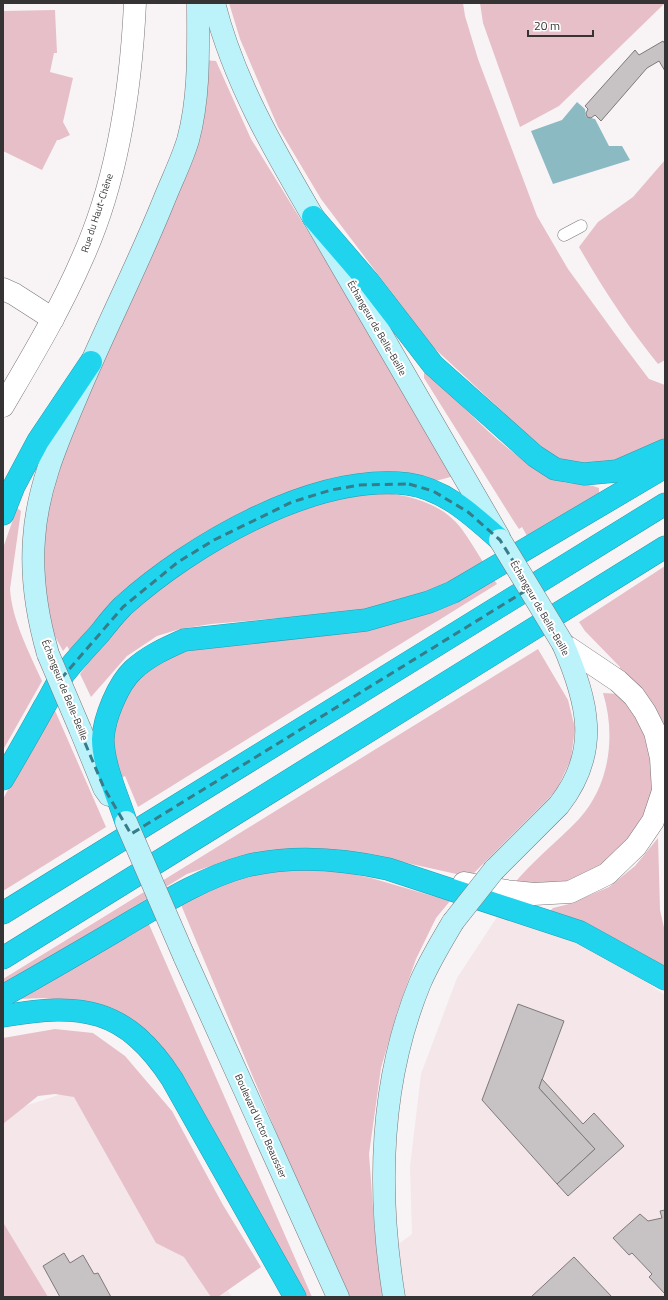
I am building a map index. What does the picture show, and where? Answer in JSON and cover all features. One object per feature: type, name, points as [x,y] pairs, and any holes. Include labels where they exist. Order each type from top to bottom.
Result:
[{"type":"highway","points":[[313,217],[378,294],[433,365],[535,456],[555,469],[584,474],[616,471],[665,450]]},
{"type":"highway","points":[[3,514],[14,486],[38,441],[91,362]]},
{"type":"highway","points":[[126,822],[108,785],[103,739],[107,716],[118,692],[133,670],[156,653],[184,640],[366,620],[429,602],[453,592],[665,467]]},
{"type":"highway","points":[[3,779],[63,675],[122,607],[178,562],[251,521],[292,502],[330,490],[360,485],[408,484],[433,491],[451,501],[468,512],[500,540]]},
{"type":"highway","points":[[3,913],[665,504]]},
{"type":"highway","points":[[3,958],[665,547]]},
{"type":"highway","points":[[3,996],[189,888],[246,866],[287,860],[370,865],[388,869],[580,932],[630,958],[665,979]]},
{"type":"highway","points":[[3,1016],[52,1009],[82,1010],[123,1026],[141,1040],[159,1058],[172,1079],[295,1297]]},
{"type":"street","name":"Rue du Haut-Chêne","points":[[3,406],[53,319],[83,259],[106,191],[127,95],[136,3]]},
{"type":"street","name":"Échangeur de Belle-Beille","points":[[108,785],[80,729],[48,654],[40,628],[33,563],[34,538],[40,497],[52,455],[91,362],[156,218],[188,140],[196,103],[198,3]]},
{"type":"street","name":"Échangeur de Belle-Beille","points":[[214,3],[226,42],[249,98],[275,153],[500,540],[563,644],[578,682],[585,713],[586,747],[582,764],[568,793],[559,805],[494,870],[453,922],[433,956],[420,983],[404,1028],[389,1096],[383,1165],[384,1209],[394,1297]]},
{"type":"street","points":[[3,289],[14,294],[53,319]]},
{"type":"street","points":[[388,869],[506,891],[534,894],[570,892],[607,874],[636,846],[653,821],[664,798],[662,758],[655,732],[634,696],[601,668],[563,644]]},
{"type":"street","name":"Boulevard Victor Beaussier","points":[[126,822],[184,956],[338,1297]]},
{"type":"lane","points":[[564,235],[581,226]]},
{"type":"highlighted area","points":[[409,484],[433,491],[468,512],[500,540],[530,588],[131,834],[104,788],[59,681],[123,607],[178,562],[214,540],[292,502],[331,490],[360,485]]},
{"type":"shaded area","points":[[229,3],[463,3],[465,16],[478,59],[537,216],[568,269],[649,379],[665,385],[665,438],[604,466],[571,464],[548,454],[432,346],[321,199],[278,127],[240,39]]},
{"type":"shaded area","points":[[480,3],[665,3],[559,106],[520,127],[483,23]]},
{"type":"shaded area","points":[[55,10],[57,53],[54,53],[50,72],[73,78],[63,122],[70,135],[57,140],[42,170],[3,151],[3,11]]},
{"type":"shaded area","points":[[204,60],[216,61],[251,139],[362,319],[454,476],[432,482],[284,495],[70,651],[67,646],[63,651],[52,631],[41,563],[43,533],[54,482],[98,367]]},
{"type":"shaded area","points":[[665,160],[665,360],[658,364],[616,307],[579,247],[598,222],[633,197]]},
{"type":"shaded area","points":[[427,372],[488,431],[538,470],[562,482],[594,486],[599,488],[599,493],[527,536],[522,527],[519,529],[513,520],[424,378],[424,373]]},
{"type":"shaded area","points":[[372,492],[409,497],[432,505],[443,511],[461,528],[485,565],[444,587],[374,610],[211,624],[180,629],[157,636],[127,656],[91,697],[80,674],[110,633],[162,585],[224,543],[328,499]]},
{"type":"shaded area","points":[[17,508],[21,511],[10,589],[11,601],[22,636],[42,681],[3,750],[3,548]]},
{"type":"shaded area","points":[[665,566],[665,734],[620,673],[620,667],[585,631],[579,622]]},
{"type":"shaded area","points":[[492,577],[497,584],[138,807],[125,776],[119,779],[113,757],[112,727],[137,677],[184,648],[332,632]]},
{"type":"shaded area","points":[[538,649],[568,700],[575,728],[571,759],[556,791],[470,877],[366,854],[262,853],[220,863],[187,874],[3,987],[3,979]]},
{"type":"shaded area","points":[[603,693],[619,694],[647,734],[655,772],[651,801],[639,826],[597,873],[566,885],[512,886],[528,868],[579,819],[598,791],[608,759],[609,742],[607,709]]},
{"type":"shaded area","points":[[53,706],[106,827],[3,891],[3,799]]},
{"type":"shaded area","points":[[658,838],[660,910],[665,932],[665,971],[548,913],[553,908],[569,904],[609,887],[635,866]]},
{"type":"shaded area","points":[[319,867],[371,878],[450,901],[436,918],[416,959],[397,1012],[381,1068],[369,1154],[375,1235],[385,1297],[345,1297],[179,900],[216,883],[260,873]]},
{"type":"shaded area","points":[[499,914],[600,951],[665,995],[665,1297],[326,1297],[412,1234],[410,1167],[421,1074],[457,978]]},
{"type":"shaded area","points":[[148,922],[312,1297],[304,1297],[211,1125],[177,1066],[151,1034],[121,1015],[85,1002],[42,998],[20,999],[20,996]]},
{"type":"shaded area","points":[[55,1029],[93,1033],[125,1056],[172,1111],[223,1205],[261,1267],[218,1297],[211,1297],[184,1257],[156,1243],[74,1097],[55,1094],[38,1096],[3,1124],[3,1038]]},
{"type":"shaded area","points":[[65,1093],[86,1097],[139,1156],[232,1297],[3,1297],[3,1113]]},
{"type":"shaded area","points":[[3,1223],[4,1224],[48,1297],[3,1297]]},
{"type":"water","points":[[577,102],[585,109],[586,117],[595,119],[609,146],[622,146],[630,160],[553,184],[531,131],[562,120]]},
{"type":"building","points":[[663,41],[665,44],[665,71],[659,61],[647,68],[601,121],[595,115],[591,118],[587,117],[586,113],[588,109],[585,106],[635,50],[639,55]]},
{"type":"building","points":[[518,1004],[564,1021],[539,1088],[595,1149],[557,1184],[482,1100]]},
{"type":"building","points":[[542,1079],[583,1124],[594,1113],[624,1146],[568,1196],[557,1184],[595,1149],[539,1088]]},
{"type":"building","points":[[665,1210],[665,1294],[649,1277],[652,1274],[632,1253],[629,1255],[613,1238],[640,1214],[648,1221],[662,1218],[660,1211]]},
{"type":"building","points":[[64,1253],[70,1263],[83,1255],[94,1274],[98,1273],[111,1297],[60,1297],[43,1266]]},
{"type":"building","points":[[574,1257],[612,1297],[531,1297]]}]
